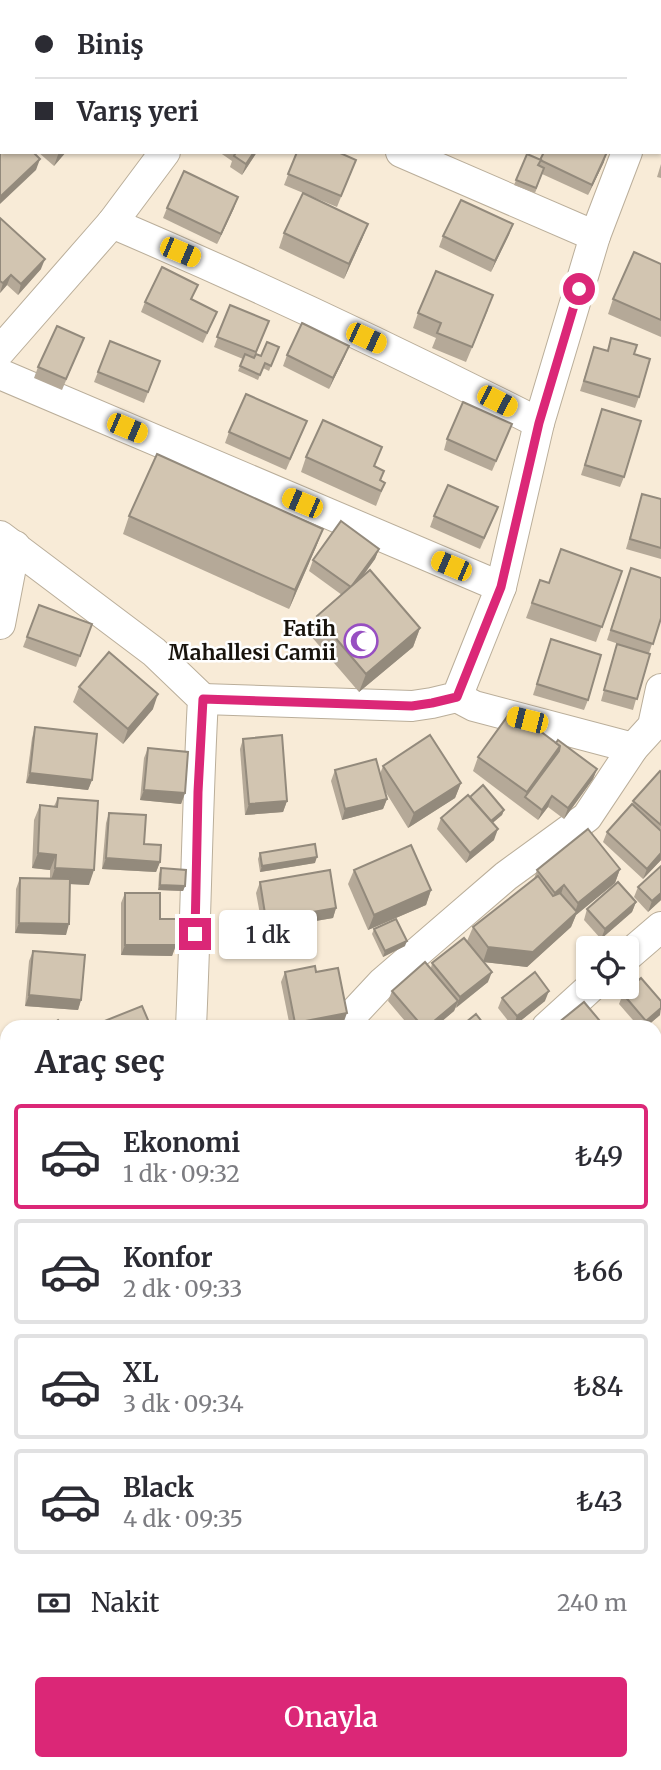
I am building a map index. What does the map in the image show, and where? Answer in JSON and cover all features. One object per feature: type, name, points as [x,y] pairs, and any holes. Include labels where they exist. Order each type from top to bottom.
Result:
[{"type":"street","points":[[0,351],[112,223],[164,154]]},
{"type":"street","points":[[406,154],[595,236]]},
{"type":"street","points":[[457,697],[501,587],[539,423],[595,236],[626,154]]},
{"type":"street","points":[[112,223],[202,261],[433,369],[539,423]]},
{"type":"street","points":[[0,374],[501,587]]},
{"type":"street","points":[[0,624],[7,541]]},
{"type":"street","points":[[7,541],[154,652],[203,699],[412,706],[457,697],[474,706],[634,748]]},
{"type":"street","points":[[348,1020],[383,982],[506,876],[586,817],[634,748],[657,727],[661,689]]},
{"type":"street","points":[[191,1020],[203,699]]},
{"type":"street","points":[[639,946],[661,927]]},
{"type":"street","points":[[555,1020],[578,999]]},
{"type":"building","points":[[0,154],[35,154],[40,159],[0,197]]},
{"type":"building","points":[[235,154],[253,154],[246,164],[234,156]]},
{"type":"building","points":[[296,154],[342,154],[356,160],[341,196],[288,174]]},
{"type":"building","points":[[527,154],[541,160],[538,165],[544,168],[536,188],[516,180]]},
{"type":"building","points":[[543,154],[606,154],[592,185],[540,160]]},
{"type":"building","points":[[184,171],[238,197],[221,234],[167,208]]},
{"type":"building","points":[[303,193],[368,224],[349,264],[284,233]]},
{"type":"building","points":[[461,200],[513,224],[495,261],[443,236]]},
{"type":"building","points":[[0,218],[45,259],[21,284],[11,275],[3,283],[0,281]]},
{"type":"building","points":[[634,252],[661,264],[661,320],[613,299]]},
{"type":"building","points":[[162,267],[198,285],[191,299],[217,312],[207,333],[145,302]]},
{"type":"building","points":[[436,271],[493,295],[472,347],[437,333],[441,323],[418,313]]},
{"type":"building","points":[[230,305],[269,321],[256,352],[217,337]]},
{"type":"building","points":[[302,323],[349,346],[333,378],[287,355]]},
{"type":"building","points":[[57,326],[84,338],[66,379],[38,367]]},
{"type":"building","points":[[611,338],[637,345],[634,354],[650,359],[639,397],[584,381],[594,347],[608,351]]},
{"type":"building","points":[[110,341],[160,361],[148,392],[98,372]]},
{"type":"building","points":[[267,342],[279,347],[271,366],[265,363],[260,375],[240,366],[245,354],[254,358],[256,354],[261,356]]},
{"type":"building","points":[[246,394],[307,421],[290,459],[229,432]]},
{"type":"building","points":[[463,402],[512,424],[496,461],[447,439]]},
{"type":"building","points":[[602,409],[641,421],[624,477],[585,465]]},
{"type":"building","points":[[323,420],[382,447],[374,466],[384,471],[380,480],[385,483],[381,491],[306,457]]},
{"type":"building","points":[[157,454],[323,529],[295,590],[129,516]]},
{"type":"building","points":[[448,485],[498,507],[484,538],[434,516]]},
{"type":"building","points":[[642,494],[661,499],[661,548],[630,539]]},
{"type":"building","points":[[341,521],[379,549],[351,587],[313,560]]},
{"type":"building","points":[[561,549],[622,571],[602,627],[532,603],[540,580],[549,583]]},
{"type":"building","points":[[631,568],[661,578],[661,618],[653,644],[611,630]]},
{"type":"building","name":"Fatih Mahallesi Camii","points":[[370,570],[420,628],[366,674],[317,616]]},
{"type":"building","points":[[39,605],[92,624],[80,656],[27,637]]},
{"type":"building","points":[[551,639],[601,655],[588,700],[537,684]]},
{"type":"building","points":[[617,644],[650,654],[637,699],[604,690]]},
{"type":"building","points":[[109,652],[158,694],[128,729],[79,687]]},
{"type":"building","points":[[512,710],[560,746],[527,792],[478,757]]},
{"type":"building","points":[[35,727],[97,734],[92,780],[30,773]]},
{"type":"building","points":[[282,735],[287,801],[249,804],[243,739]]},
{"type":"building","points":[[430,735],[461,783],[414,813],[383,766]]},
{"type":"building","points":[[558,740],[597,769],[568,808],[552,796],[542,810],[525,797],[559,751],[560,746],[556,743]]},
{"type":"building","points":[[148,748],[188,752],[185,793],[144,790]]},
{"type":"building","points":[[376,759],[387,799],[345,809],[335,770]]},
{"type":"building","points":[[661,772],[661,825],[633,801]]},
{"type":"building","points":[[483,785],[504,810],[491,821],[470,797]]},
{"type":"building","points":[[468,795],[498,829],[470,853],[441,818]]},
{"type":"building","points":[[58,798],[98,801],[94,870],[55,868],[56,855],[38,853],[40,805],[57,807]]},
{"type":"building","points":[[632,804],[661,831],[661,853],[647,869],[607,832]]},
{"type":"building","points":[[109,813],[146,815],[144,844],[161,845],[160,862],[106,858]]},
{"type":"building","points":[[588,829],[620,869],[578,903],[564,885],[555,893],[537,870]]},
{"type":"building","points":[[315,844],[317,857],[262,866],[260,853]]},
{"type":"building","points":[[411,845],[431,890],[374,915],[354,870]]},
{"type":"building","points":[[661,866],[661,893],[652,901],[638,887]]},
{"type":"building","points":[[161,868],[186,870],[185,886],[160,885]]},
{"type":"building","points":[[330,870],[336,908],[266,920],[260,882]]},
{"type":"building","points":[[538,876],[553,896],[560,893],[577,912],[533,952],[488,947],[473,927]]},
{"type":"building","points":[[20,878],[70,879],[69,924],[19,923]]},
{"type":"building","points":[[618,882],[636,902],[605,929],[587,909]]},
{"type":"building","points":[[125,893],[160,893],[160,919],[176,919],[176,945],[125,945]]},
{"type":"building","points":[[396,919],[407,941],[385,951],[374,929]]},
{"type":"building","points":[[464,938],[492,972],[460,997],[432,963]]},
{"type":"building","points":[[33,951],[85,955],[81,1000],[29,995]]},
{"type":"building","points":[[425,962],[458,1001],[435,1020],[417,1020],[392,991]]},
{"type":"building","points":[[315,966],[316,972],[338,968],[347,1013],[311,1020],[294,1020],[285,972]]},
{"type":"building","points":[[535,972],[549,991],[517,1016],[502,998]]},
{"type":"building","points":[[641,978],[661,1001],[661,1008],[645,1020],[627,999],[639,999]]},
{"type":"building","points":[[584,1002],[599,1020],[562,1020]]},
{"type":"building","points":[[142,1006],[148,1020],[107,1020]]},
{"type":"building","points":[[476,1014],[481,1020],[469,1020]]},
{"type":"place","name":"Fatih Mahallesi Camii","points":[[361,641]]},
{"type":"route","points":[[195,934],[203,699],[412,706],[457,697],[501,587],[539,423],[579,289]]}]
